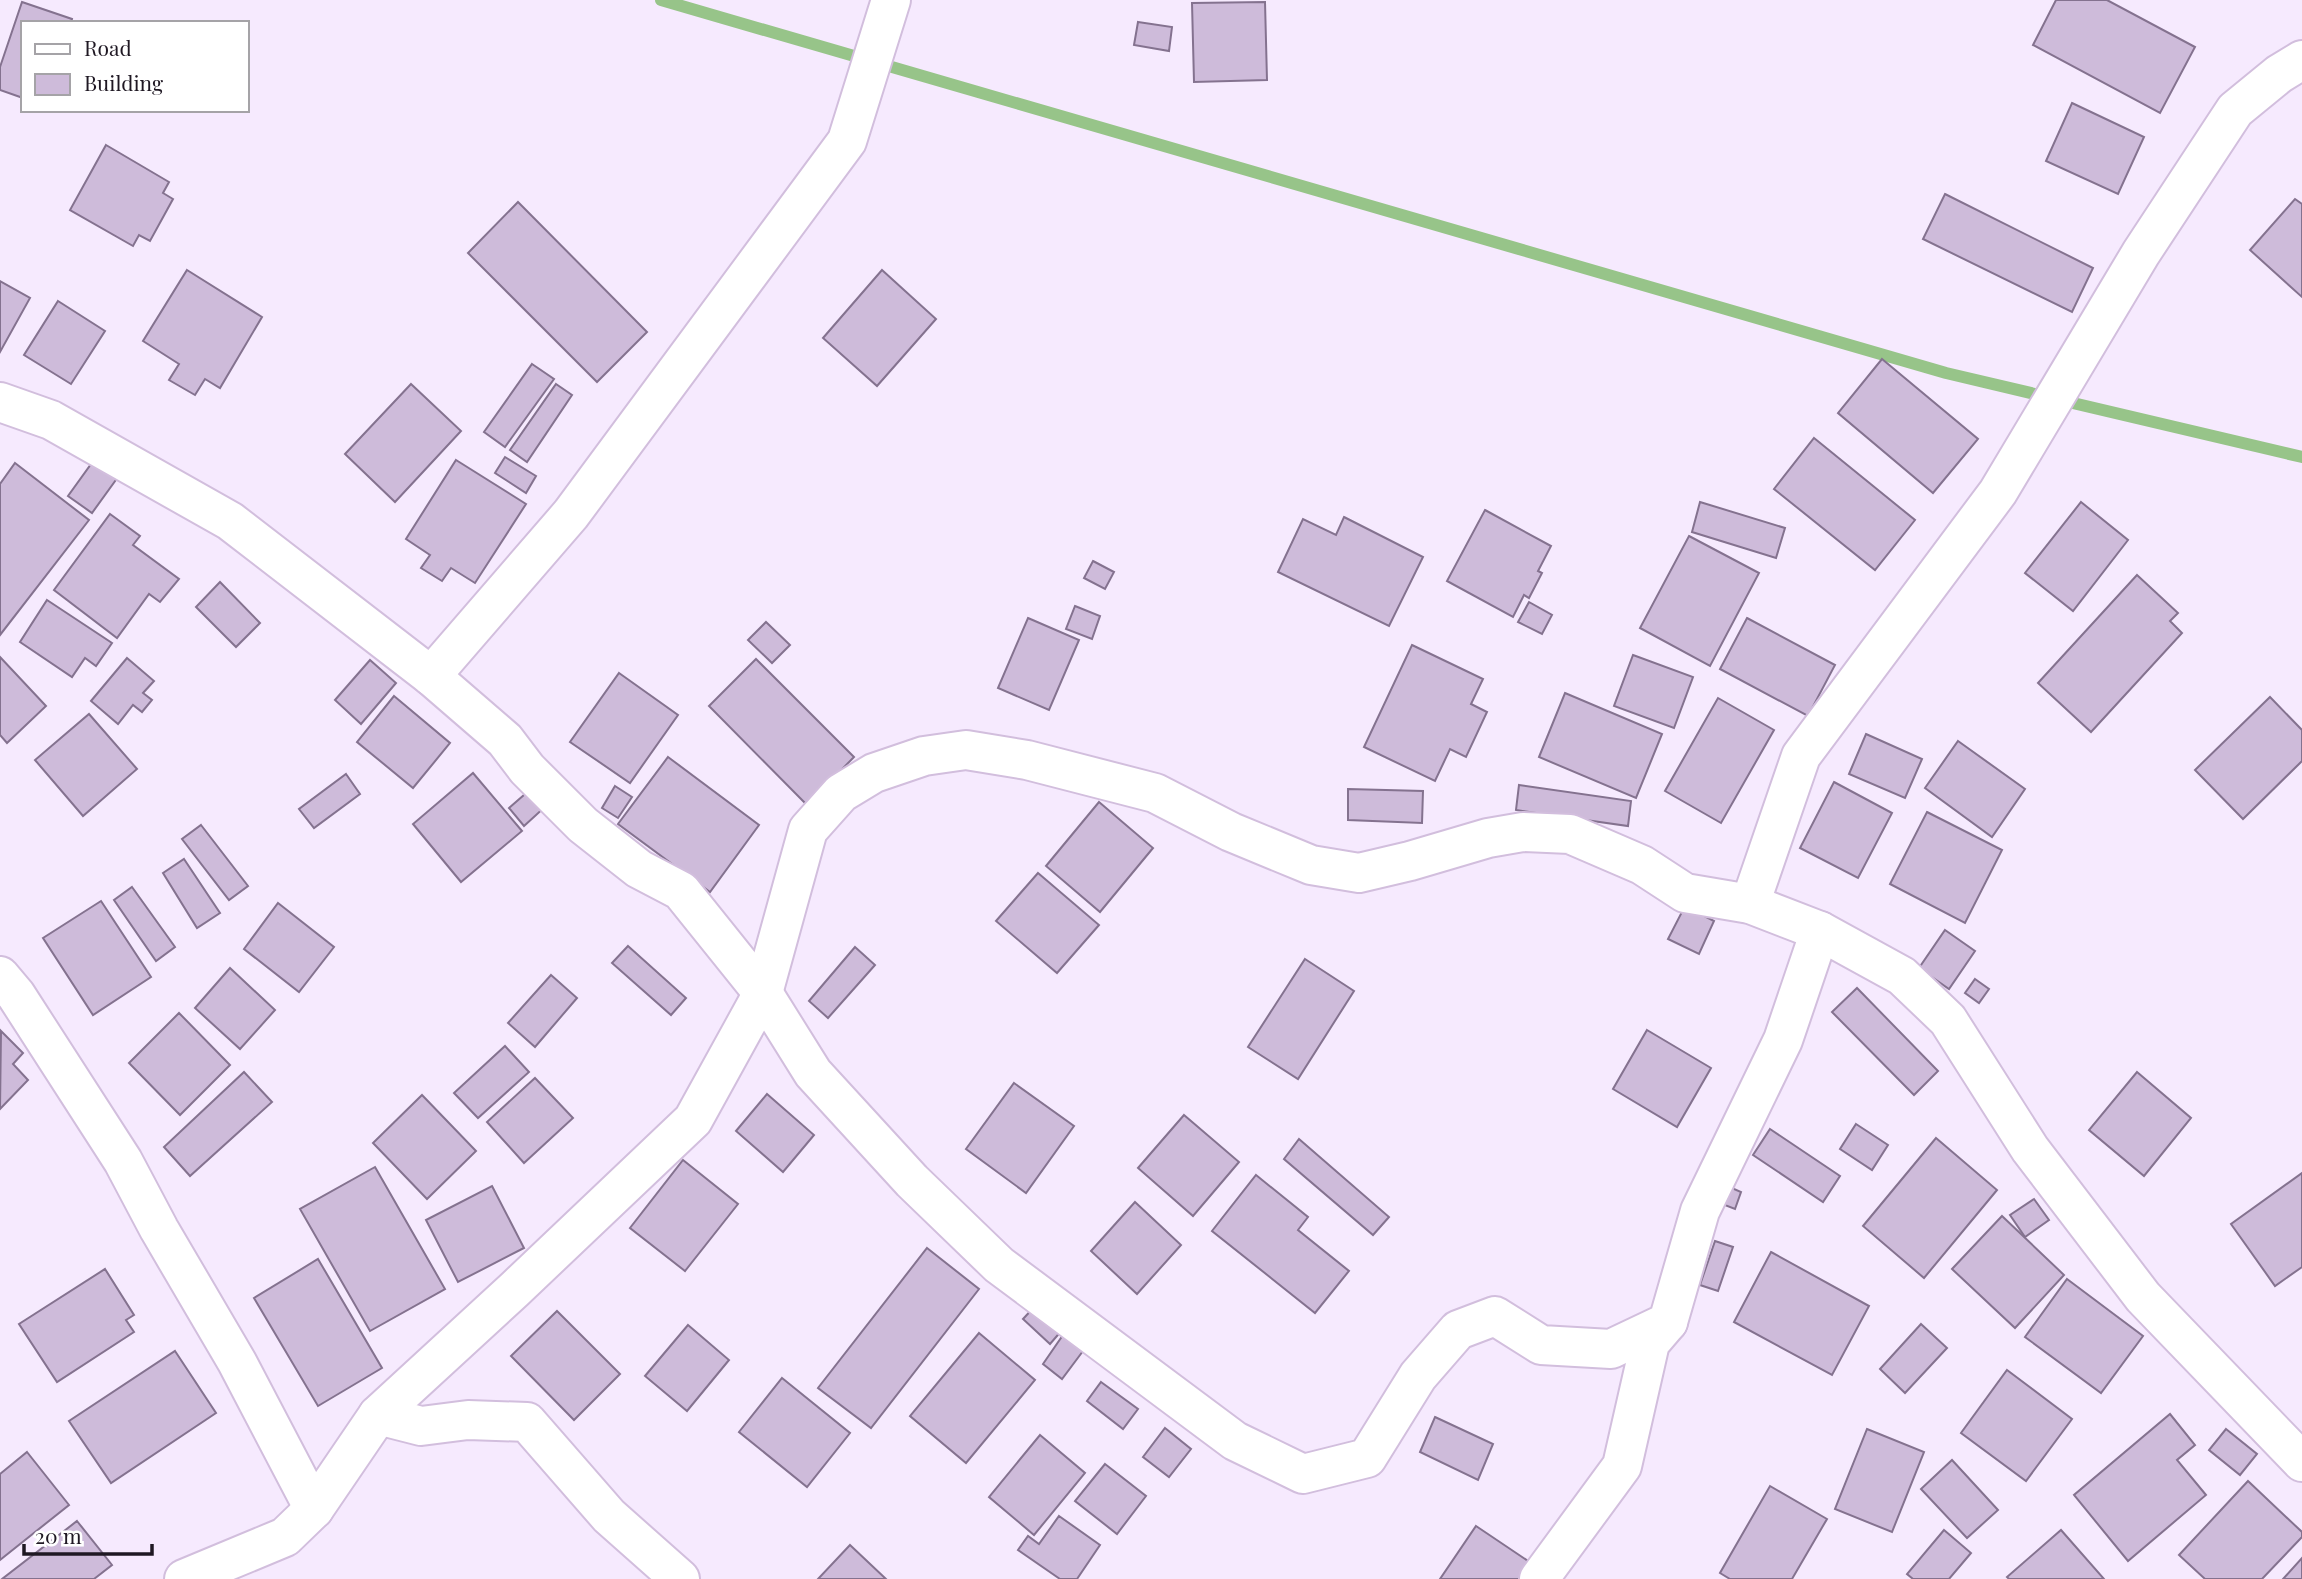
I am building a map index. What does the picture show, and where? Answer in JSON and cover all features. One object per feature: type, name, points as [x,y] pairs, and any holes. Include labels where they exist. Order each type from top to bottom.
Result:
[{"type":"street","points":[[431,676],[571,514],[847,141],[891,0]]},
{"type":"street","points":[[1750,904],[1801,756],[1998,492],[2141,253],[2235,110],[2279,74],[2302,60]]},
{"type":"street","points":[[0,402],[51,420],[230,521],[431,676],[505,740],[527,769],[583,825],[639,869],[681,891],[763,993],[813,1073],[912,1181],[999,1265],[1235,1441],[1303,1474],[1367,1458],[1418,1376],[1458,1330],[1495,1316],[1541,1345],[1611,1349],[1668,1322]]},
{"type":"street","points":[[184,1579],[285,1537],[314,1508],[378,1415],[693,1120],[763,993],[808,830],[841,793],[874,773],[924,756],[966,750],[1027,760],[1156,793],[1231,832],[1311,865],[1359,873],[1511,834],[1570,834],[1642,865],[1685,893],[1750,904],[1820,931],[1902,976],[1948,1020],[2030,1149],[2143,1297],[2301,1460]]},
{"type":"street","points":[[1539,1579],[1622,1466],[1650,1343],[1668,1322],[1700,1211],[1783,1040],[1820,931]]},
{"type":"street","points":[[0,976],[16,995],[123,1161],[159,1229],[237,1362],[314,1508]]},
{"type":"street","points":[[378,1415],[421,1426],[468,1420],[527,1422],[610,1516],[680,1579]]},
{"type":"building","points":[[2056,0],[2107,0],[2195,47],[2160,113],[2033,45]]},
{"type":"building","points":[[22,2],[72,19],[21,21],[21,97],[0,90],[0,67]]},
{"type":"building","points":[[1265,2],[1267,80],[1194,82],[1192,3]]},
{"type":"building","points":[[1138,22],[1172,27],[1169,51],[1134,45]]},
{"type":"building","points":[[2072,103],[2144,137],[2118,194],[2046,161]]},
{"type":"building","points":[[106,145],[169,182],[163,193],[173,199],[150,241],[139,235],[133,246],[70,210]]},
{"type":"building","points":[[1945,194],[2093,268],[2072,312],[1923,239]]},
{"type":"building","points":[[2295,199],[2302,204],[2302,297],[2250,250]]},
{"type":"building","points":[[518,202],[647,332],[597,382],[468,253]]},
{"type":"building","points":[[187,270],[262,317],[220,388],[205,379],[195,395],[169,380],[179,364],[143,341]]},
{"type":"building","points":[[882,270],[936,319],[877,386],[823,338]]},
{"type":"building","points":[[0,281],[30,298],[0,352]]},
{"type":"building","points":[[58,301],[105,331],[71,384],[24,355]]},
{"type":"building","points":[[1882,359],[1978,439],[1933,493],[1838,413]]},
{"type":"building","points":[[532,364],[554,379],[505,447],[484,432]]},
{"type":"building","points":[[411,384],[461,431],[395,502],[345,454]]},
{"type":"building","points":[[556,384],[572,395],[527,462],[510,450]]},
{"type":"building","points":[[1814,438],[1915,520],[1875,570],[1774,489]]},
{"type":"building","points":[[505,457],[536,476],[526,493],[495,473]]},
{"type":"building","points":[[94,460],[118,477],[92,513],[68,496]]},
{"type":"building","points":[[456,460],[526,504],[475,583],[451,568],[442,581],[421,568],[430,555],[406,539]]},
{"type":"building","points":[[15,463],[89,520],[0,635],[0,484]]},
{"type":"building","points":[[1700,502],[1785,528],[1776,558],[1692,532]]},
{"type":"building","points":[[2081,502],[2128,540],[2073,611],[2025,573]]},
{"type":"building","points":[[1485,510],[1551,546],[1538,571],[1542,573],[1529,598],[1524,595],[1513,617],[1447,581]]},
{"type":"building","points":[[110,514],[140,536],[133,545],[179,579],[160,602],[149,594],[117,638],[54,590]]},
{"type":"building","points":[[1344,517],[1423,557],[1389,626],[1278,572],[1303,519],[1336,535]]},
{"type":"building","points":[[1689,536],[1759,573],[1710,666],[1640,628]]},
{"type":"building","points":[[1093,561],[1114,572],[1105,589],[1084,578]]},
{"type":"building","points":[[2137,575],[2178,613],[2170,621],[2182,633],[2091,732],[2038,683]]},
{"type":"building","points":[[220,582],[260,623],[236,647],[196,607]]},
{"type":"building","points":[[47,600],[112,643],[96,666],[85,658],[72,677],[20,642]]},
{"type":"building","points":[[1529,602],[1552,615],[1542,634],[1518,622]]},
{"type":"building","points":[[1075,606],[1100,616],[1092,639],[1066,629]]},
{"type":"building","points":[[1028,618],[1079,640],[1049,710],[998,688]]},
{"type":"building","points":[[1747,618],[1835,665],[1808,716],[1720,669]]},
{"type":"building","points":[[766,622],[790,645],[772,663],[748,640]]},
{"type":"building","points":[[1412,645],[1483,679],[1471,704],[1487,712],[1466,757],[1450,749],[1435,781],[1364,747]]},
{"type":"building","points":[[1633,655],[1693,677],[1674,728],[1614,706]]},
{"type":"building","points":[[0,657],[46,706],[7,743],[0,735]]},
{"type":"building","points":[[127,658],[154,681],[143,693],[152,700],[142,712],[133,705],[118,724],[91,701]]},
{"type":"building","points":[[756,659],[854,757],[807,805],[709,706]]},
{"type":"building","points":[[370,660],[396,683],[361,724],[335,700]]},
{"type":"building","points":[[619,673],[678,715],[630,783],[570,742]]},
{"type":"building","points":[[1565,693],[1662,734],[1636,798],[1539,757]]},
{"type":"building","points":[[394,696],[450,743],[413,788],[357,742]]},
{"type":"building","points":[[2270,697],[2302,730],[2302,761],[2243,819],[2195,770]]},
{"type":"building","points":[[1718,698],[1774,730],[1721,823],[1665,791]]},
{"type":"building","points":[[89,714],[137,769],[83,816],[35,760]]},
{"type":"building","points":[[1866,734],[1922,759],[1905,798],[1849,774]]},
{"type":"building","points":[[1958,741],[2025,789],[1992,837],[1925,788]]},
{"type":"building","points":[[668,757],[759,825],[710,892],[618,824]]},
{"type":"building","points":[[473,773],[522,831],[461,882],[413,824]]},
{"type":"building","points":[[346,774],[360,794],[314,828],[299,809]]},
{"type":"building","points":[[1834,782],[1892,813],[1858,878],[1800,848]]},
{"type":"building","points":[[1519,785],[1631,801],[1628,826],[1516,810]]},
{"type":"building","points":[[615,786],[632,797],[618,818],[602,808]]},
{"type":"building","points":[[532,788],[546,806],[524,826],[509,808]]},
{"type":"building","points":[[1348,789],[1423,791],[1422,823],[1348,820]]},
{"type":"building","points":[[1099,802],[1153,848],[1100,912],[1046,866]]},
{"type":"building","points":[[1927,812],[2002,850],[1965,923],[1890,884]]},
{"type":"building","points":[[201,825],[248,886],[229,900],[182,839]]},
{"type":"building","points":[[184,859],[220,913],[197,928],[163,873]]},
{"type":"building","points":[[1038,873],[1099,925],[1057,973],[996,921]]},
{"type":"building","points":[[132,887],[175,947],[156,961],[114,900]]},
{"type":"building","points":[[101,901],[151,977],[93,1015],[43,938]]},
{"type":"building","points":[[278,903],[334,947],[299,992],[244,949]]},
{"type":"building","points":[[1685,906],[1714,921],[1699,954],[1668,939]]},
{"type":"building","points":[[1945,930],[1975,951],[1949,989],[1919,968]]},
{"type":"building","points":[[628,946],[686,998],[671,1015],[612,963]]},
{"type":"building","points":[[855,947],[875,965],[828,1018],[809,1001]]},
{"type":"building","points":[[1305,959],[1354,991],[1298,1079],[1248,1047]]},
{"type":"building","points":[[230,968],[275,1010],[240,1049],[195,1008]]},
{"type":"building","points":[[551,975],[577,998],[535,1047],[508,1023]]},
{"type":"building","points":[[1975,979],[1989,989],[1979,1003],[1965,993]]},
{"type":"building","points":[[1857,988],[1938,1071],[1914,1095],[1832,1012]]},
{"type":"building","points":[[179,1013],[230,1065],[180,1115],[129,1063]]},
{"type":"building","points":[[1647,1030],[1711,1068],[1677,1127],[1613,1089]]},
{"type":"building","points":[[1,1031],[23,1053],[13,1064],[28,1080],[0,1109]]},
{"type":"building","points":[[505,1046],[529,1072],[478,1118],[454,1093]]},
{"type":"building","points":[[244,1072],[272,1102],[190,1176],[164,1147]]},
{"type":"building","points":[[2137,1072],[2191,1118],[2144,1176],[2089,1130]]},
{"type":"building","points":[[535,1078],[573,1118],[524,1163],[487,1122]]},
{"type":"building","points":[[1014,1083],[1074,1126],[1026,1193],[966,1149]]},
{"type":"building","points":[[767,1094],[814,1135],[783,1172],[736,1131]]},
{"type":"building","points":[[422,1095],[476,1151],[427,1199],[373,1143]]},
{"type":"building","points":[[1184,1115],[1239,1162],[1193,1216],[1138,1168]]},
{"type":"building","points":[[1856,1124],[1888,1145],[1872,1170],[1840,1149]]},
{"type":"building","points":[[1770,1129],[1840,1176],[1823,1202],[1753,1155]]},
{"type":"building","points":[[1936,1138],[1997,1190],[1924,1278],[1863,1226]]},
{"type":"building","points":[[1299,1139],[1389,1217],[1373,1235],[1284,1159]]},
{"type":"building","points":[[683,1160],[738,1204],[685,1271],[630,1228]]},
{"type":"building","points":[[375,1167],[445,1289],[370,1331],[300,1209]]},
{"type":"building","points":[[2302,1173],[2302,1267],[2275,1286],[2231,1224]]},
{"type":"building","points":[[1256,1175],[1308,1217],[1298,1230],[1349,1271],[1315,1313],[1212,1231]]},
{"type":"building","points":[[1725,1185],[1741,1192],[1735,1209],[1717,1202]]},
{"type":"building","points":[[492,1186],[524,1248],[458,1282],[426,1220]]},
{"type":"building","points":[[2034,1199],[2049,1220],[2025,1237],[2010,1215]]},
{"type":"building","points":[[1135,1202],[1181,1245],[1137,1294],[1091,1251]]},
{"type":"building","points":[[2002,1216],[2064,1275],[2015,1328],[1952,1269]]},
{"type":"building","points":[[1715,1241],[1733,1247],[1718,1291],[1700,1285]]},
{"type":"building","points":[[927,1248],[979,1289],[871,1428],[818,1388]]},
{"type":"building","points":[[1771,1252],[1869,1306],[1832,1375],[1734,1322]]},
{"type":"building","points":[[318,1259],[382,1368],[318,1406],[254,1298]]},
{"type":"building","points":[[105,1269],[134,1315],[126,1320],[134,1332],[57,1382],[19,1324]]},
{"type":"building","points":[[2067,1279],[2143,1336],[2101,1393],[2025,1337]]},
{"type":"building","points":[[1036,1305],[1063,1329],[1050,1344],[1023,1319]]},
{"type":"building","points":[[557,1311],[620,1374],[574,1420],[511,1356]]},
{"type":"building","points":[[1921,1324],[1947,1348],[1905,1393],[1880,1369]]},
{"type":"building","points":[[688,1325],[729,1360],[687,1411],[645,1376]]},
{"type":"building","points":[[979,1333],[1035,1380],[966,1463],[910,1416]]},
{"type":"building","points":[[1063,1335],[1083,1351],[1062,1379],[1043,1364]]},
{"type":"building","points":[[175,1351],[216,1413],[111,1483],[69,1421]]},
{"type":"building","points":[[2007,1370],[2072,1419],[2026,1481],[1961,1433]]},
{"type":"building","points":[[782,1378],[850,1433],[807,1487],[739,1432]]},
{"type":"building","points":[[1101,1382],[1138,1409],[1123,1429],[1087,1401]]},
{"type":"building","points":[[2170,1414],[2195,1445],[2177,1460],[2206,1495],[2128,1561],[2074,1495]]},
{"type":"building","points":[[1435,1417],[1493,1444],[1478,1480],[1420,1452]]},
{"type":"building","points":[[1165,1428],[1191,1449],[1169,1477],[1143,1457]]},
{"type":"building","points":[[1867,1429],[1924,1452],[1892,1532],[1835,1509]]},
{"type":"building","points":[[2226,1429],[2257,1454],[2240,1475],[2209,1450]]},
{"type":"building","points":[[1040,1435],[1085,1473],[1034,1535],[989,1497]]},
{"type":"building","points":[[27,1452],[69,1505],[0,1560],[0,1474]]},
{"type":"building","points":[[1952,1460],[1998,1510],[1967,1538],[1921,1489]]},
{"type":"building","points":[[1105,1464],[1146,1496],[1117,1534],[1075,1501]]},
{"type":"building","points":[[2248,1481],[2302,1532],[2302,1537],[2262,1579],[2205,1579],[2179,1555]]},
{"type":"building","points":[[1770,1486],[1827,1519],[1792,1579],[1730,1579],[1720,1573]]},
{"type":"building","points":[[1059,1516],[1100,1545],[1077,1579],[1060,1579],[1018,1550],[1028,1536],[1039,1544]]},
{"type":"building","points":[[77,1521],[112,1565],[94,1579],[2,1579]]},
{"type":"building","points":[[1476,1526],[1537,1567],[1530,1579],[1440,1579]]},
{"type":"building","points":[[1944,1530],[1971,1553],[1949,1579],[1913,1579],[1907,1574]]},
{"type":"building","points":[[2061,1530],[2104,1579],[2007,1577]]},
{"type":"building","points":[[850,1545],[886,1579],[818,1579]]},
{"type":"building","points":[[2302,1558],[2302,1579],[2283,1579]]},
{"type":"waterway","points":[[661,0],[1946,373],[2302,457]]}]
